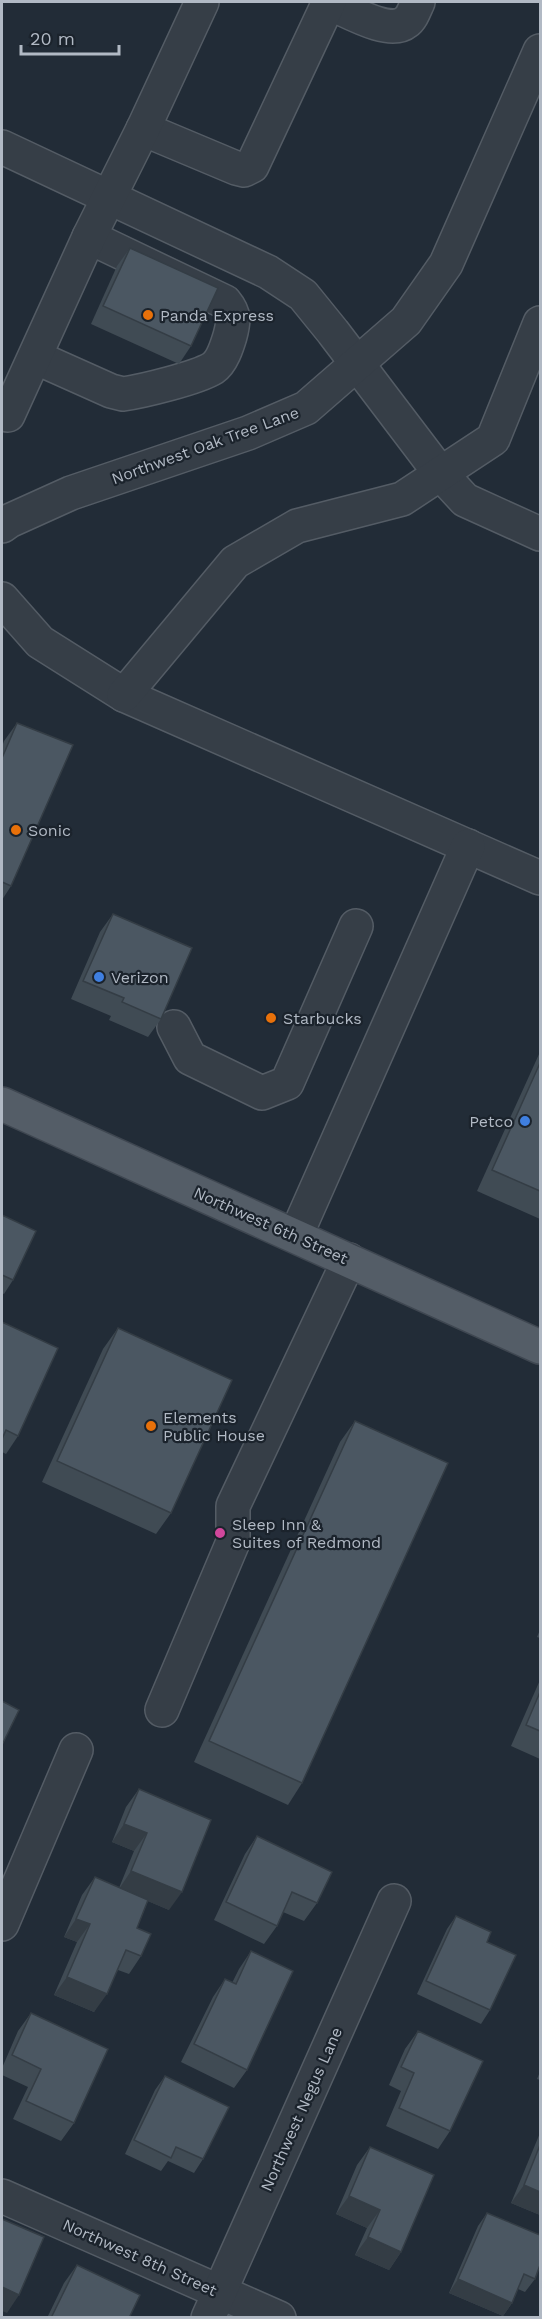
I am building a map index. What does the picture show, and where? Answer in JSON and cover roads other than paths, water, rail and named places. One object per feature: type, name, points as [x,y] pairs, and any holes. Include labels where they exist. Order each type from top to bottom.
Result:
[{"type":"main road","name":"Northwest 6th Street","points":[[2,1104],[540,1347]]},
{"type":"street","points":[[8,415],[88,237],[143,129],[202,2]]},
{"type":"street","points":[[143,129],[244,170],[252,166],[328,2],[376,23],[394,27],[407,22],[418,2]]},
{"type":"street","name":"Northwest Oak Tree Lane","points":[[2,526],[9,520],[71,493],[248,433],[306,408],[406,321],[446,264],[540,51]]},
{"type":"street","points":[[2,147],[268,272],[303,296],[440,473],[465,500],[540,534]]},
{"type":"street","points":[[35,357],[111,391],[123,394],[138,392],[214,368],[228,343],[234,321],[232,310],[225,302],[211,293],[88,237]]},
{"type":"street","points":[[124,695],[236,562],[297,526],[402,499],[492,439],[540,323]]},
{"type":"street","points":[[2,599],[40,642],[124,695],[540,878]]},
{"type":"street","points":[[296,1235],[468,846]]},
{"type":"street","points":[[174,1027],[190,1058],[200,1063],[262,1093],[287,1083],[356,926]]},
{"type":"street","points":[[162,1710],[233,1542],[233,1506],[349,1260]]},
{"type":"street","points":[[2,1924],[76,1750]]},
{"type":"street","name":"Northwest Negus Lane","points":[[214,2305],[393,1901]]},
{"type":"street","name":"Northwest 8th Street","points":[[2,2196],[214,2305],[279,2318]]},
{"type":"place","name":"Panda Express","points":[[148,315]]},
{"type":"place","name":"Sonic","points":[[16,830]]},
{"type":"place","name":"Verizon","points":[[99,977]]},
{"type":"place","name":"Starbucks","points":[[271,1018]]},
{"type":"place","name":"Petco","points":[[525,1121]]},
{"type":"place","name":"Elements Public House","points":[[151,1426]]},
{"type":"place","name":"Sleep Inn & Suites of Redmond","points":[[220,1533]]}]
